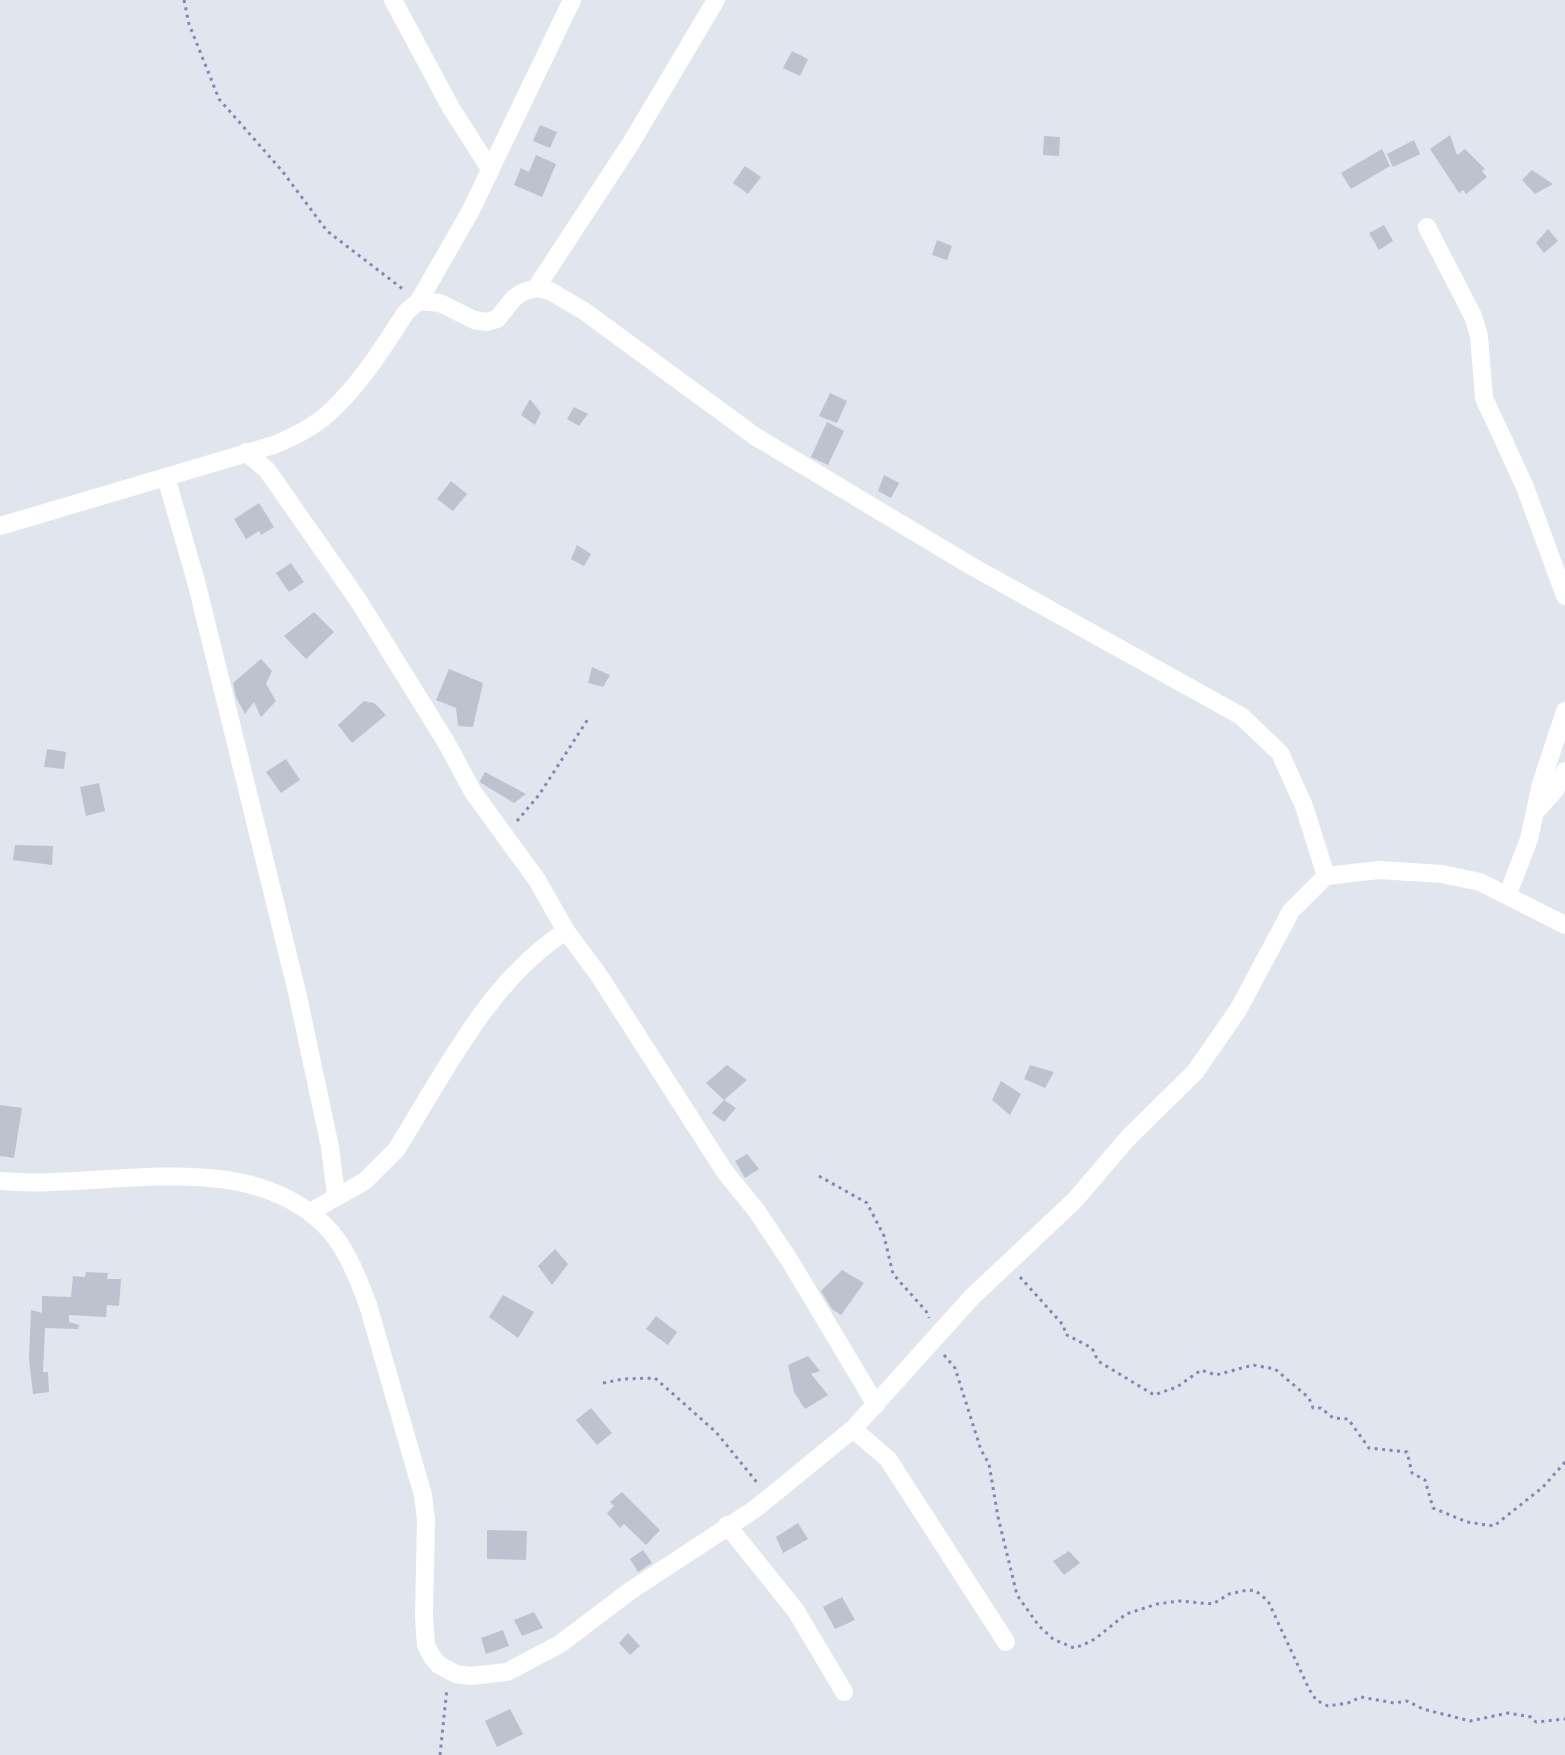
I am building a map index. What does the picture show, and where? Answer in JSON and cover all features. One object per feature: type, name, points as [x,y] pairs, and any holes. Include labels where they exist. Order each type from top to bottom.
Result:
[{"type":"street","points":[[393,0],[452,108],[490,169]]},
{"type":"street","points":[[0,526],[298,435],[323,418],[342,399],[417,303],[470,212],[572,0]]},
{"type":"street","points":[[536,288],[631,143],[716,0]]},
{"type":"street","points":[[1427,227],[1473,316],[1479,336],[1484,398],[1525,487],[1565,596]]},
{"type":"street","points":[[417,303],[440,303],[474,320],[486,322],[497,319],[514,298],[523,292],[536,288],[550,291],[584,311],[756,436],[898,524],[1241,716],[1280,753],[1304,806],[1326,876]]},
{"type":"street","points":[[246,452],[267,470],[358,600],[446,742],[472,792],[537,880],[566,931],[598,974],[719,1163],[756,1210],[790,1261],[876,1405]]},
{"type":"street","points":[[166,477],[202,606],[300,1003],[330,1148],[336,1196]]},
{"type":"street","points":[[1508,894],[1538,809],[1541,784],[1565,711]]},
{"type":"street","points":[[1538,809],[1556,790],[1565,771]]},
{"type":"street","points":[[0,1181],[54,1183],[102,1179],[194,1177],[271,1190],[310,1212],[332,1234],[359,1282],[375,1327],[423,1495],[426,1520],[423,1593],[426,1645],[432,1657],[448,1671],[470,1676],[488,1675],[507,1671],[560,1644],[630,1591],[769,1498],[854,1429],[935,1337],[1008,1263],[1067,1208],[1128,1138],[1195,1072],[1238,1010],[1291,910],[1326,876],[1354,871],[1409,870],[1480,882],[1508,894],[1565,926]]},
{"type":"street","points":[[310,1212],[365,1181],[380,1169],[396,1150],[474,1024],[533,953],[566,931]]},
{"type":"street","points":[[854,1429],[888,1459],[1006,1642]]},
{"type":"street","points":[[727,1526],[796,1611],[844,1692]]},
{"type":"path","points":[[184,0],[189,24],[219,99],[283,172],[327,231],[410,294],[417,303]]},
{"type":"path","points":[[504,837],[539,795],[588,719]]},
{"type":"path","points":[[819,1176],[867,1203],[884,1236],[893,1274],[926,1311],[945,1358],[955,1368],[981,1450],[989,1464],[998,1517],[1017,1595],[1039,1626],[1062,1645],[1074,1648],[1083,1645],[1095,1639],[1126,1614],[1145,1606],[1179,1601],[1213,1604],[1236,1592],[1256,1591],[1268,1600],[1309,1689],[1316,1700],[1328,1706],[1348,1703],[1361,1697],[1394,1703],[1407,1701],[1423,1709],[1470,1721],[1508,1713],[1531,1717],[1536,1722],[1565,1719]]},
{"type":"path","points":[[1008,1263],[1064,1326],[1065,1335],[1092,1348],[1098,1361],[1123,1377],[1158,1395],[1177,1387],[1201,1370],[1216,1375],[1253,1365],[1275,1369],[1310,1398],[1313,1408],[1321,1408],[1333,1418],[1348,1419],[1369,1448],[1407,1452],[1412,1473],[1425,1480],[1433,1508],[1467,1521],[1494,1526],[1543,1487],[1565,1462]]},
{"type":"path","points":[[603,1383],[623,1379],[655,1378],[716,1432],[769,1498]]},
{"type":"path","points":[[440,1755],[448,1671]]},
{"type":"building","points":[[792,51],[808,59],[800,76],[783,68]]},
{"type":"building","points":[[540,125],[557,132],[550,148],[533,141]]},
{"type":"building","points":[[1450,135],[1457,155],[1465,149],[1485,169],[1482,171],[1487,177],[1466,194],[1463,190],[1459,193],[1430,149]]},
{"type":"building","points":[[1044,136],[1060,137],[1059,156],[1043,155]]},
{"type":"building","points":[[1414,140],[1420,154],[1393,167],[1387,154]]},
{"type":"building","points":[[1382,149],[1390,166],[1351,189],[1341,173]]},
{"type":"building","points":[[536,155],[556,164],[542,197],[514,185],[521,168],[529,172]]},
{"type":"building","points":[[745,166],[761,177],[748,194],[733,183]]},
{"type":"building","points":[[1532,170],[1553,184],[1535,194],[1522,180]]},
{"type":"building","points":[[1384,225],[1393,241],[1379,250],[1369,233]]},
{"type":"building","points":[[1548,229],[1558,241],[1544,253],[1536,243]]},
{"type":"building","points":[[937,240],[952,246],[947,260],[932,255]]},
{"type":"building","points":[[830,393],[847,401],[837,423],[819,416]]},
{"type":"building","points":[[530,399],[541,413],[535,425],[521,415]]},
{"type":"building","points":[[574,407],[588,414],[579,426],[567,419]]},
{"type":"building","points":[[827,422],[844,431],[828,465],[811,457]]},
{"type":"building","points":[[884,475],[899,483],[891,498],[878,491]]},
{"type":"building","points":[[451,481],[467,494],[453,511],[437,499]]},
{"type":"building","points":[[259,503],[274,527],[261,535],[259,531],[246,539],[234,519]]},
{"type":"building","points":[[577,545],[591,554],[584,566],[571,559]]},
{"type":"building","points":[[291,563],[304,582],[289,592],[276,573]]},
{"type":"building","points":[[314,612],[334,632],[306,659],[284,636]]},
{"type":"building","points":[[261,659],[272,671],[266,684],[276,701],[261,717],[254,702],[245,714],[236,697],[233,683]]},
{"type":"building","points":[[592,667],[610,675],[603,687],[588,683]]},
{"type":"building","points":[[449,669],[483,683],[473,727],[458,726],[456,708],[436,700]]},
{"type":"building","points":[[364,701],[374,703],[386,715],[352,743],[338,725]]},
{"type":"building","points":[[47,749],[66,752],[64,769],[44,767]]},
{"type":"building","points":[[286,759],[300,780],[281,793],[266,772]]},
{"type":"building","points":[[485,772],[526,794],[514,803],[481,783]]},
{"type":"building","points":[[99,783],[105,811],[86,816],[80,787]]},
{"type":"building","points":[[15,845],[53,846],[52,865],[13,860]]},
{"type":"building","points":[[727,1065],[747,1080],[724,1100],[706,1083]]},
{"type":"building","points":[[1030,1065],[1054,1072],[1045,1088],[1024,1079]]},
{"type":"building","points":[[1001,1081],[1021,1094],[1010,1115],[992,1100]]},
{"type":"building","points":[[724,1100],[736,1108],[724,1122],[712,1113]]},
{"type":"building","points":[[0,1105],[22,1108],[14,1158],[0,1156]]},
{"type":"building","points":[[747,1154],[759,1169],[745,1178],[735,1161]]},
{"type":"building","points":[[555,1249],[568,1264],[552,1285],[538,1266]]},
{"type":"building","points":[[842,1270],[864,1283],[841,1315],[832,1309],[821,1291]]},
{"type":"building","points":[[86,1272],[108,1273],[107,1279],[121,1279],[119,1306],[107,1305],[106,1317],[69,1315],[69,1322],[79,1325],[78,1329],[45,1328],[43,1372],[48,1372],[49,1392],[33,1394],[29,1359],[31,1310],[42,1313],[42,1296],[71,1297],[73,1276],[85,1277]]},
{"type":"building","points":[[503,1295],[534,1312],[518,1338],[489,1317]]},
{"type":"building","points":[[656,1316],[677,1332],[668,1345],[646,1329]]},
{"type":"building","points":[[808,1356],[820,1371],[811,1374],[828,1395],[805,1409],[794,1392],[788,1365]]},
{"type":"building","points":[[591,1408],[612,1433],[597,1445],[576,1420]]},
{"type":"building","points":[[622,1492],[660,1530],[646,1545],[624,1524],[620,1528],[607,1513],[614,1506],[610,1502]]},
{"type":"building","points":[[798,1523],[808,1539],[783,1553],[776,1537]]},
{"type":"building","points":[[487,1530],[527,1531],[526,1560],[487,1559]]},
{"type":"building","points":[[643,1550],[652,1563],[638,1572],[630,1559]]},
{"type":"building","points":[[1069,1551],[1080,1563],[1064,1575],[1053,1561]]},
{"type":"building","points":[[842,1597],[855,1620],[835,1629],[823,1607]]},
{"type":"building","points":[[534,1612],[543,1628],[522,1636],[514,1620]]},
{"type":"building","points":[[503,1630],[509,1646],[486,1654],[481,1638]]},
{"type":"building","points":[[628,1633],[640,1646],[630,1655],[619,1643]]},
{"type":"building","points":[[510,1709],[523,1734],[497,1747],[485,1721]]}]
